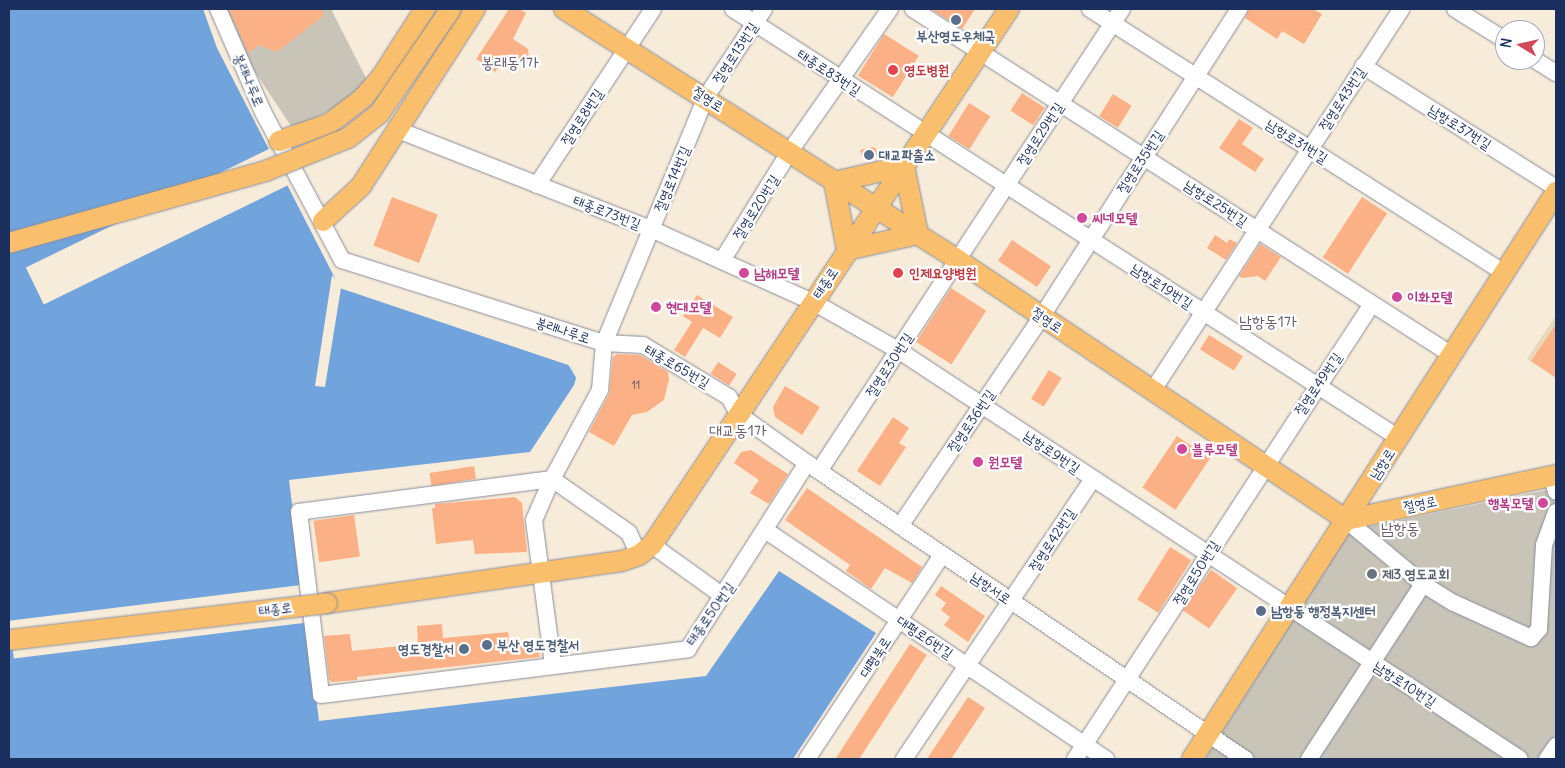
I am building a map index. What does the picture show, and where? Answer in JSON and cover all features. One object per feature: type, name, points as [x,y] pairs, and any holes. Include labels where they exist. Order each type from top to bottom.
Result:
[{"type":"main road","points":[[279,141],[329,124],[363,98],[382,76],[425,9]]},
{"type":"main road","points":[[9,243],[268,170],[348,138],[380,114],[451,9]]},
{"type":"main road","points":[[323,220],[361,186],[475,9]]},
{"type":"main road","name":"절영로","points":[[564,9],[706,97],[788,154],[958,260],[1346,520],[1555,481]]},
{"type":"main road","name":"태종로","points":[[9,640],[319,606],[622,562],[646,550],[1009,9]]},
{"type":"main road","points":[[904,166],[918,234],[847,250],[834,182],[904,166]]},
{"type":"main road","name":"남항로","points":[[1192,759],[1556,192]]},
{"type":"street","name":"봉래나루로","points":[[218,9],[263,112],[323,220],[342,260],[604,344],[600,390],[552,479]]},
{"type":"street","name":"절영로8번길","points":[[537,185],[653,9]]},
{"type":"street","name":"태종로83번길","points":[[733,9],[926,135]]},
{"type":"street","name":"절영로13번길","points":[[706,97],[764,9]]},
{"type":"street","name":"절영로20번길","points":[[723,259],[788,154],[843,80],[890,9]]},
{"type":"street","name":"남항로25번길","points":[[913,9],[1452,355]]},
{"type":"street","name":"남항로31번길","points":[[1090,9],[1505,272]]},
{"type":"street","name":"절영로29번길","points":[[958,260],[1122,9]]},
{"type":"street","name":"절영로35번길","points":[[1042,316],[1239,9]]},
{"type":"street","name":"절영로43번길","points":[[1152,390],[1401,9]]},
{"type":"street","points":[[1455,9],[1495,34]]},
{"type":"street","name":"남항로37번길","points":[[1363,66],[1556,188]]},
{"type":"street","points":[[1545,66],[1556,73]]},
{"type":"street","name":"절영로14번길","points":[[604,344],[706,97]]},
{"type":"street","name":"태종로73번길","points":[[398,130],[651,229],[723,259],[813,302]]},
{"type":"street","name":"남항로19번길","points":[[926,135],[1399,438]]},
{"type":"street","name":"절영로30번길","points":[[813,467],[898,350],[958,260]]},
{"type":"street","name":"남항로9번길","points":[[813,302],[898,350],[1289,609]]},
{"type":"street","name":"절영로49번길","points":[[1265,465],[1372,304]]},
{"type":"street","name":"절영로36번길","points":[[900,526],[1042,316]]},
{"type":"street","name":"태종로65번길","points":[[604,344],[643,345],[729,397],[738,414]]},
{"type":"street","name":"남항서로","points":[[738,414],[942,555],[1245,759]]},
{"type":"street","name":"절영로50번길","points":[[1128,680],[1265,465]]},
{"type":"street","name":"태종로50번길","points":[[319,606],[321,695],[688,649],[765,530],[813,467]]},
{"type":"street","points":[[552,479],[534,520],[553,665]]},
{"type":"street","points":[[319,606],[299,512],[552,479],[629,533],[646,550],[724,596]]},
{"type":"street","name":"절영로42번길","points":[[904,759],[1012,602],[1093,479]]},
{"type":"street","points":[[1346,520],[1423,584],[1454,603],[1531,638],[1539,629],[1541,568],[1552,538],[1556,512]]},
{"type":"street","name":"대평로6번길","points":[[765,530],[1106,759]]},
{"type":"street","name":"대평북로","points":[[808,759],[942,555]]},
{"type":"street","points":[[1309,759],[1373,664],[1423,584]]},
{"type":"street","name":"남항로10번길","points":[[1289,609],[1520,759]]},
{"type":"street","points":[[1075,759],[1128,680]]},
{"type":"street","points":[[1547,759],[1556,746]]},
{"type":"shaded area","points":[[223,9],[331,9],[368,82],[333,109],[293,129],[233,39]]},
{"type":"shaded area","points":[[1556,315],[1556,378],[1527,359]]},
{"type":"shaded area","points":[[1556,488],[1556,759],[1205,759],[1348,531]]},
{"type":"water","points":[[9,9],[203,9],[217,48],[340,288],[571,366],[576,378],[574,385],[530,452],[289,480],[319,721],[706,676],[779,571],[876,633],[793,759],[9,759]]},
{"type":"pier","points":[[273,147],[291,184],[44,304],[26,268]]},
{"type":"pier","points":[[332,275],[342,286],[569,361],[576,378],[568,364],[341,288],[325,387],[315,386]]},
{"type":"pier","points":[[301,585],[306,623],[14,659],[9,621]]},
{"type":"building","points":[[229,9],[323,9],[323,16],[277,52],[259,45],[248,53]]},
{"type":"building","points":[[509,9],[519,9],[526,13],[513,39],[528,49],[529,59],[523,69],[505,57],[495,72],[476,59]]},
{"type":"building","name":"부산영도우체국","points":[[931,9],[975,9],[962,29]]},
{"type":"building","points":[[1249,9],[1313,9],[1322,14],[1304,44],[1282,31],[1277,39],[1245,18]]},
{"type":"building","points":[[884,34],[919,56],[893,97],[858,76]]},
{"type":"building","points":[[1022,93],[1045,108],[1033,125],[1011,111]]},
{"type":"building","points":[[1113,94],[1132,106],[1118,128],[1099,116]]},
{"type":"building","points":[[969,103],[990,116],[970,149],[948,136]]},
{"type":"building","points":[[1239,119],[1253,128],[1242,144],[1264,159],[1255,172],[1219,148]]},
{"type":"building","points":[[873,147],[885,154],[863,159],[860,150]]},
{"type":"building","points":[[392,197],[438,215],[419,263],[373,246]]},
{"type":"building","points":[[1362,197],[1387,213],[1348,274],[1323,257]]},
{"type":"building","points":[[1215,235],[1227,243],[1229,239],[1237,243],[1226,260],[1207,248]]},
{"type":"building","points":[[1012,240],[1051,266],[1037,287],[998,261]]},
{"type":"building","points":[[1260,244],[1281,257],[1265,281],[1258,276],[1242,278],[1239,276]]},
{"type":"building","points":[[951,288],[986,311],[951,365],[916,342]]},
{"type":"building","points":[[697,295],[733,317],[720,338],[703,328],[685,357],[674,350],[692,322],[683,316]]},
{"type":"building","points":[[1556,324],[1556,378],[1531,361]]},
{"type":"building","points":[[1209,335],[1243,356],[1234,371],[1200,349]]},
{"type":"building","points":[[617,354],[640,355],[668,372],[669,379],[664,400],[647,412],[632,415],[614,446],[589,432],[609,394],[613,357]]},
{"type":"building","points":[[718,362],[737,374],[729,386],[711,374]]},
{"type":"building","points":[[1049,370],[1062,378],[1044,407],[1031,399]]},
{"type":"building","points":[[785,386],[820,407],[802,435],[775,417],[773,407]]},
{"type":"building","points":[[893,417],[909,428],[899,443],[906,447],[880,486],[857,471]]},
{"type":"building","points":[[1177,436],[1210,458],[1175,510],[1142,487]]},
{"type":"building","points":[[751,450],[788,474],[769,504],[750,493],[759,480],[734,463],[741,452]]},
{"type":"building","points":[[474,466],[476,479],[432,486],[430,473]]},
{"type":"building","points":[[807,488],[922,567],[912,583],[885,568],[871,589],[846,571],[850,565],[785,520]]},
{"type":"building","points":[[515,497],[522,503],[527,552],[475,554],[473,540],[436,544],[432,508],[435,508],[435,504]]},
{"type":"building","points":[[354,515],[360,557],[319,562],[313,521]]},
{"type":"building","points":[[1170,547],[1191,560],[1158,613],[1137,600]]},
{"type":"building","points":[[1211,570],[1237,588],[1209,628],[1183,610]]},
{"type":"building","points":[[941,586],[985,616],[968,642],[944,625],[950,617],[941,610],[946,603],[935,595]]},
{"type":"building","points":[[442,624],[443,638],[508,632],[510,647],[538,642],[540,657],[357,677],[357,680],[332,682],[329,680],[324,636],[350,634],[352,651],[418,644],[417,626]]},
{"type":"building","points":[[910,644],[927,655],[859,759],[835,759]]},
{"type":"building","points":[[968,697],[985,708],[951,759],[927,759]]},
{"type":"place","name":"부산영도우체국","points":[[956,20]]},
{"type":"place","name":"영도병원","points":[[893,70]]},
{"type":"place","name":"대교파출소","points":[[869,155]]},
{"type":"place","name":"씨네모텔","points":[[1082,218]]},
{"type":"place","name":"남해모텔","points":[[744,273]]},
{"type":"place","name":"인제요양병원","points":[[898,273]]},
{"type":"place","name":"이화모텔","points":[[1397,297]]},
{"type":"place","name":"현대모텔","points":[[656,307]]},
{"type":"place","name":"블루모텔","points":[[1182,449]]},
{"type":"place","name":"원모텔","points":[[978,462]]},
{"type":"place","name":"행복모텔","points":[[1543,503]]},
{"type":"place","name":"제3 영도교회","points":[[1372,574]]},
{"type":"place","name":"남항동 행정복지센터","points":[[1261,611]]},
{"type":"place","name":"부산 영도경찰서","points":[[487,645]]},
{"type":"place","name":"영도경찰서","points":[[464,649]]},
{"type":"district","name":"봉래동1가","points":[[510,62]]},
{"type":"district","name":"남항동1가","points":[[1268,321]]},
{"type":"district","name":"대교동1가","points":[[738,430]]},
{"type":"district","name":"남항동","points":[[1400,528]]}]
